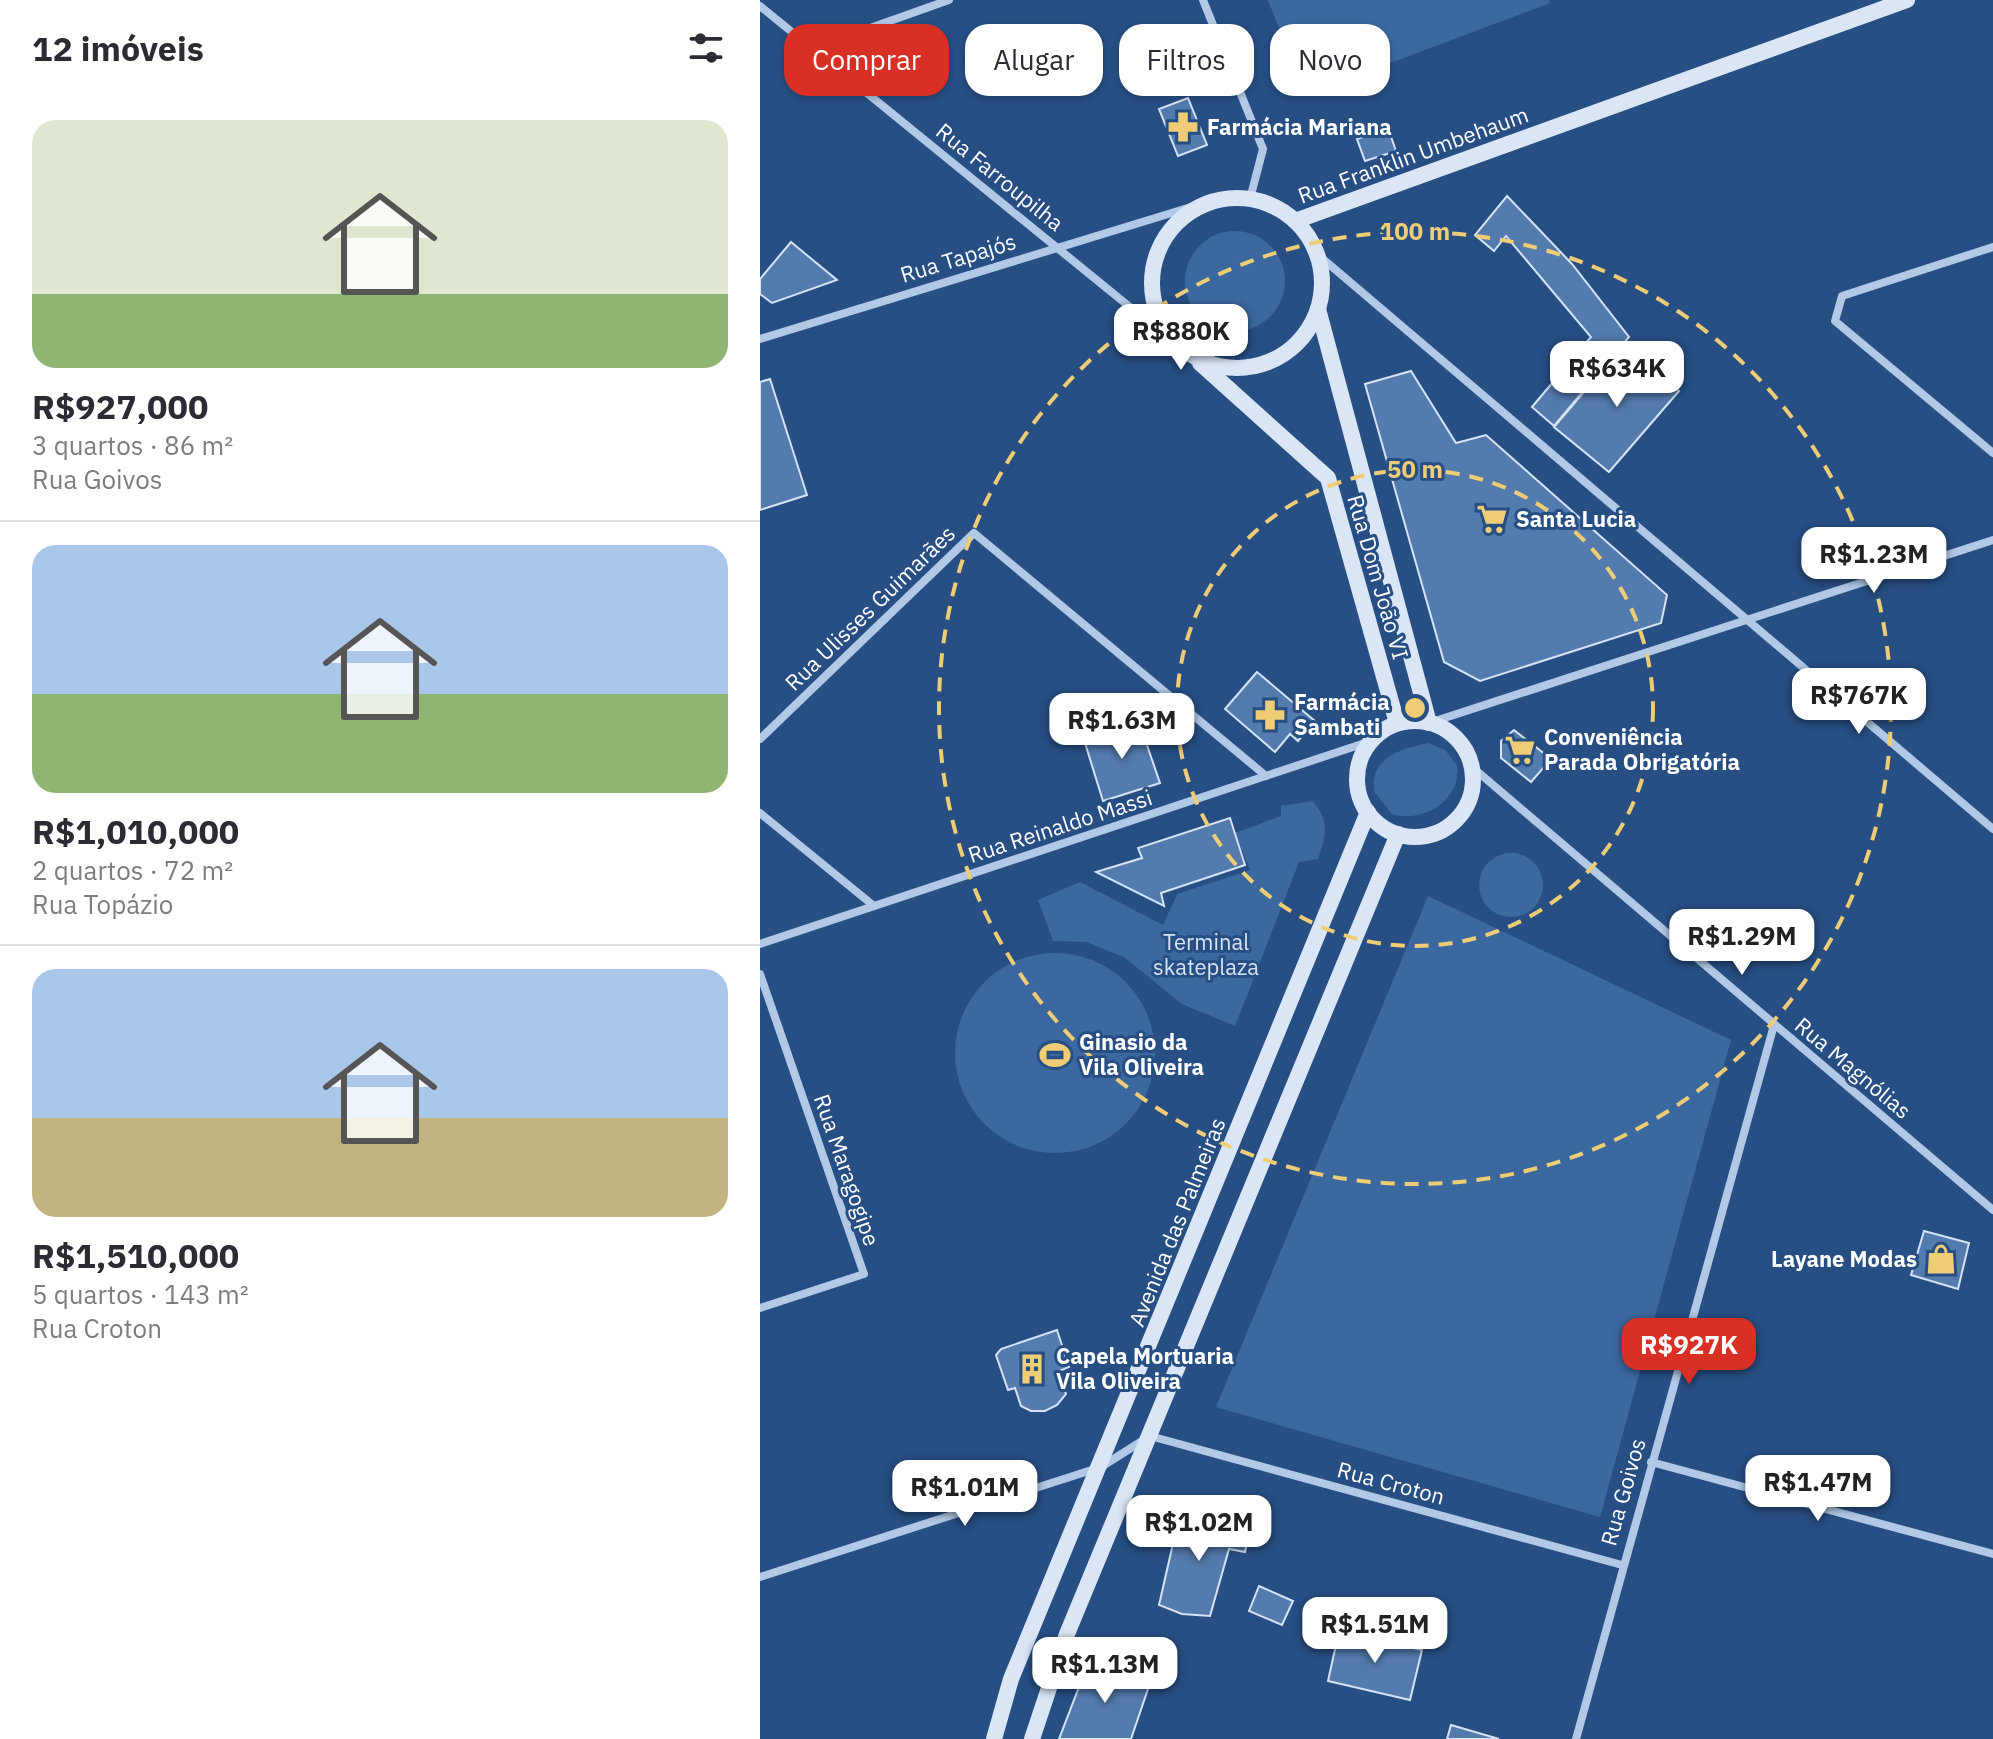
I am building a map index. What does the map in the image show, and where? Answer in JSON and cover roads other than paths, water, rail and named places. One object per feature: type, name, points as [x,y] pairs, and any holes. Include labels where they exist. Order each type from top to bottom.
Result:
[{"type":"street","points":[[881,24],[949,0]]},
{"type":"street","points":[[1203,0],[1263,149],[1250,199]]},
{"type":"street","name":"Rua Franklin Umbehaum","points":[[1295,221],[1907,0]]},
{"type":"street","name":"Rua Farroupilha","points":[[760,6],[784,26]]},
{"type":"street","name":"Rua Farroupilha","points":[[869,96],[1186,351]]},
{"type":"street","points":[[1317,254],[1322,272],[1318,309],[1299,342],[1267,363],[1230,368],[1186,351],[1167,333],[1153,299],[1153,263],[1159,246],[1175,223],[1197,207],[1214,200],[1250,199],[1282,210],[1295,221],[1317,254],[1993,829]]},
{"type":"street","name":"Rua Tapajós","points":[[761,338],[1214,200]]},
{"type":"street","points":[[1993,247],[1842,296],[1835,321],[1993,453]]},
{"type":"street","name":"Rua Dom João VI","points":[[1318,309],[1429,723]]},
{"type":"street","name":"Rua Dom João VI","points":[[1186,351],[1328,478],[1397,723]]},
{"type":"street","name":"Rua Ulisses Guimarães","points":[[760,739],[974,533],[1266,776]]},
{"type":"street","points":[[1429,723],[1457,738],[1472,767],[1473,784],[1469,801],[1448,827],[1432,834],[1398,834],[1368,812],[1359,795],[1357,777],[1361,758],[1371,741],[1397,723],[1429,723],[1993,540]]},
{"type":"street","name":"Rua Reinaldo Massi","points":[[760,944],[1371,741]]},
{"type":"street","name":"Rua Magnólias","points":[[1472,767],[1993,1210]]},
{"type":"street","name":"Avenida das Palmeiras","points":[[994,1739],[1011,1679],[1101,1467],[1368,812]]},
{"type":"street","points":[[760,813],[874,906]]},
{"type":"street","points":[[1032,1739],[1067,1634],[1398,834]]},
{"type":"street","name":"Rua Maragogipe","points":[[760,974],[864,1274],[760,1308]]},
{"type":"street","name":"Rua Goivos","points":[[1576,1739],[1774,1025]]},
{"type":"street","points":[[760,1577],[1101,1467],[1150,1436]]},
{"type":"street","name":"Rua Croton","points":[[1150,1436],[1622,1565]]},
{"type":"street","points":[[1651,1462],[1993,1554]]},
{"type":"place","name":"Farmácia Mariana","points":[[1183,127]]},
{"type":"place","name":"Santa Lucia","points":[[1492,519]]},
{"type":"place","name":"Farmácia Sambati","points":[[1270,715]]},
{"type":"place","name":"Conveniência Parada Obrigatória","points":[[1520,750]]},
{"type":"place","name":"Ginasio da Vila Oliveira","points":[[1055,1055]]},
{"type":"place","name":"Layane Modas","points":[[1941,1259]]},
{"type":"place","name":"Capela Mortuaria Vila Oliveira","points":[[1032,1369]]},
{"type":"park label","name":"Terminal skateplaza","points":[[1206,954]]}]
